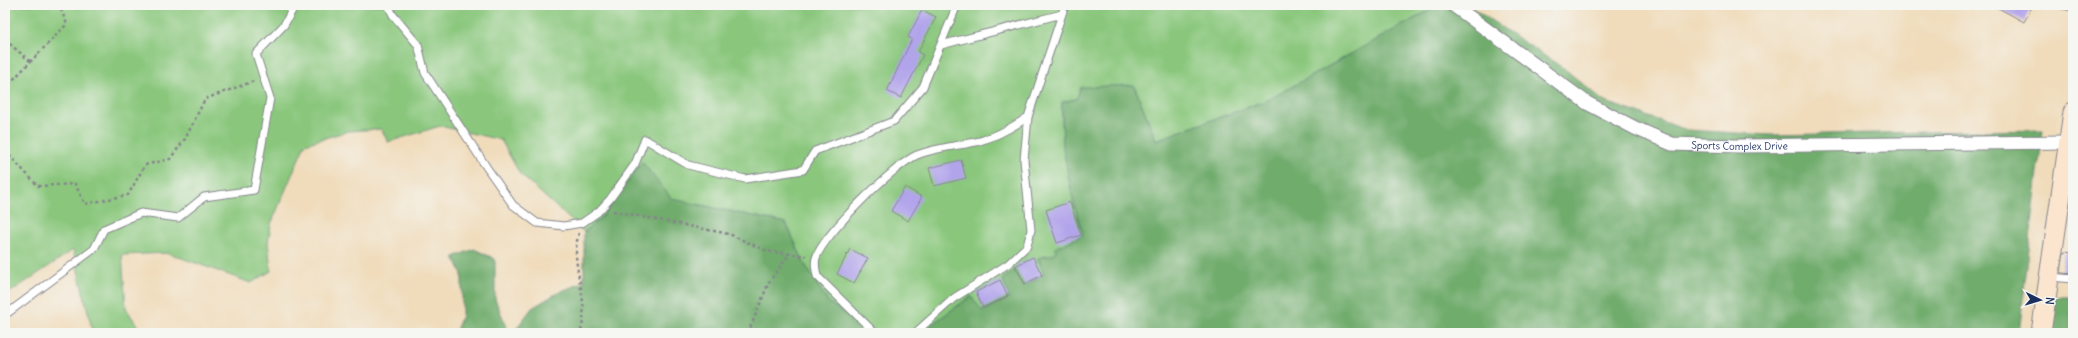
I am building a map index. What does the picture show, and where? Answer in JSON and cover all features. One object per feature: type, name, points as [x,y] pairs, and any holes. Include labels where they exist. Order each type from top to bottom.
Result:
[{"type":"main road","points":[[2040,333],[2067,142],[2073,112]]},
{"type":"street","name":"Sports Complex Drive","points":[[1453,5],[1587,103],[1635,128],[1672,144],[1738,146],[2067,142]]},
{"type":"lane","points":[[5,315],[94,250],[104,229],[141,213],[178,218],[204,197],[254,190],[270,98],[256,54],[284,25],[295,5]]},
{"type":"lane","points":[[388,5],[393,15],[418,45],[425,72],[513,205],[537,224],[564,226],[582,223],[598,212],[610,199],[635,164],[645,139],[688,165],[744,179],[803,170],[814,151],[894,121],[923,87],[957,5]]},
{"type":"lane","points":[[915,333],[954,298],[1008,264],[1027,246],[1031,230],[1024,160],[1028,117],[1065,5]]},
{"type":"lane","points":[[2062,5],[2073,7]]},
{"type":"lane","points":[[940,44],[1062,14]]},
{"type":"lane","points":[[875,333],[818,276],[815,268],[816,257],[835,229],[893,171],[917,155],[980,140],[1004,132],[1028,117]]},
{"type":"lane","points":[[2049,277],[2073,279]]},
{"type":"path","points":[[5,88],[67,24],[59,5]]},
{"type":"path","points":[[5,40],[31,62]]},
{"type":"path","points":[[5,151],[38,186],[75,184],[85,204],[128,195],[145,165],[170,159],[185,139],[205,99],[264,78]]},
{"type":"path","points":[[598,212],[608,210],[729,234],[767,250],[816,257]]},
{"type":"path","points":[[580,333],[584,302],[577,266],[576,242],[582,223]]},
{"type":"path","points":[[748,333],[769,282],[790,254]]},
{"type":"green space","points":[[5,5],[1439,5],[1268,100],[1156,140],[1134,85],[1062,102],[1064,153],[1070,186],[1083,235],[1057,247],[1054,254],[1038,258],[1044,274],[1023,286],[1015,271],[1003,279],[1010,297],[981,311],[971,296],[920,333],[866,333],[846,314],[828,302],[804,263],[786,223],[672,199],[642,163],[602,217],[584,232],[520,174],[501,140],[440,126],[388,142],[381,129],[348,131],[305,144],[271,224],[268,242],[271,271],[251,283],[168,253],[122,255],[126,308],[142,333],[93,333],[73,250],[6,295],[5,294]]},
{"type":"green space","points":[[1439,5],[1468,5],[1566,70],[1603,101],[1687,130],[1770,135],[2043,130],[2019,333],[920,333],[971,296],[982,311],[1009,298],[1003,279],[1015,270],[1024,286],[1044,274],[1038,258],[1054,254],[1057,247],[1083,235],[1074,204],[1063,148],[1062,102],[1076,99],[1081,87],[1134,85],[1156,140],[1268,100]]},
{"type":"green space","points":[[642,162],[672,199],[786,223],[804,263],[828,302],[846,314],[866,333],[513,333],[532,308],[559,292],[584,282],[584,232],[602,217]]},
{"type":"green space","points":[[474,249],[495,259],[495,299],[509,333],[455,333],[462,315],[462,274],[454,257]]},
{"type":"green space","points":[[2055,297],[2073,297],[2073,333],[2050,333]]},
{"type":"building","points":[[1993,5],[2033,5],[2024,22]]},
{"type":"building","points":[[922,10],[936,17],[918,52],[923,55],[901,98],[887,91],[912,39],[908,37]]},
{"type":"building","points":[[961,160],[966,178],[934,186],[929,168]]},
{"type":"building","points":[[905,187],[922,197],[908,221],[891,211]]},
{"type":"building","points":[[1070,202],[1081,235],[1057,243],[1046,210]]},
{"type":"building","points":[[850,249],[868,258],[854,283],[837,274]]},
{"type":"building","points":[[2064,252],[2073,253],[2073,274],[2061,273]]},
{"type":"building","points":[[1033,257],[1042,275],[1025,284],[1015,266]]},
{"type":"building","points":[[1000,280],[1008,296],[983,308],[976,292]]}]
